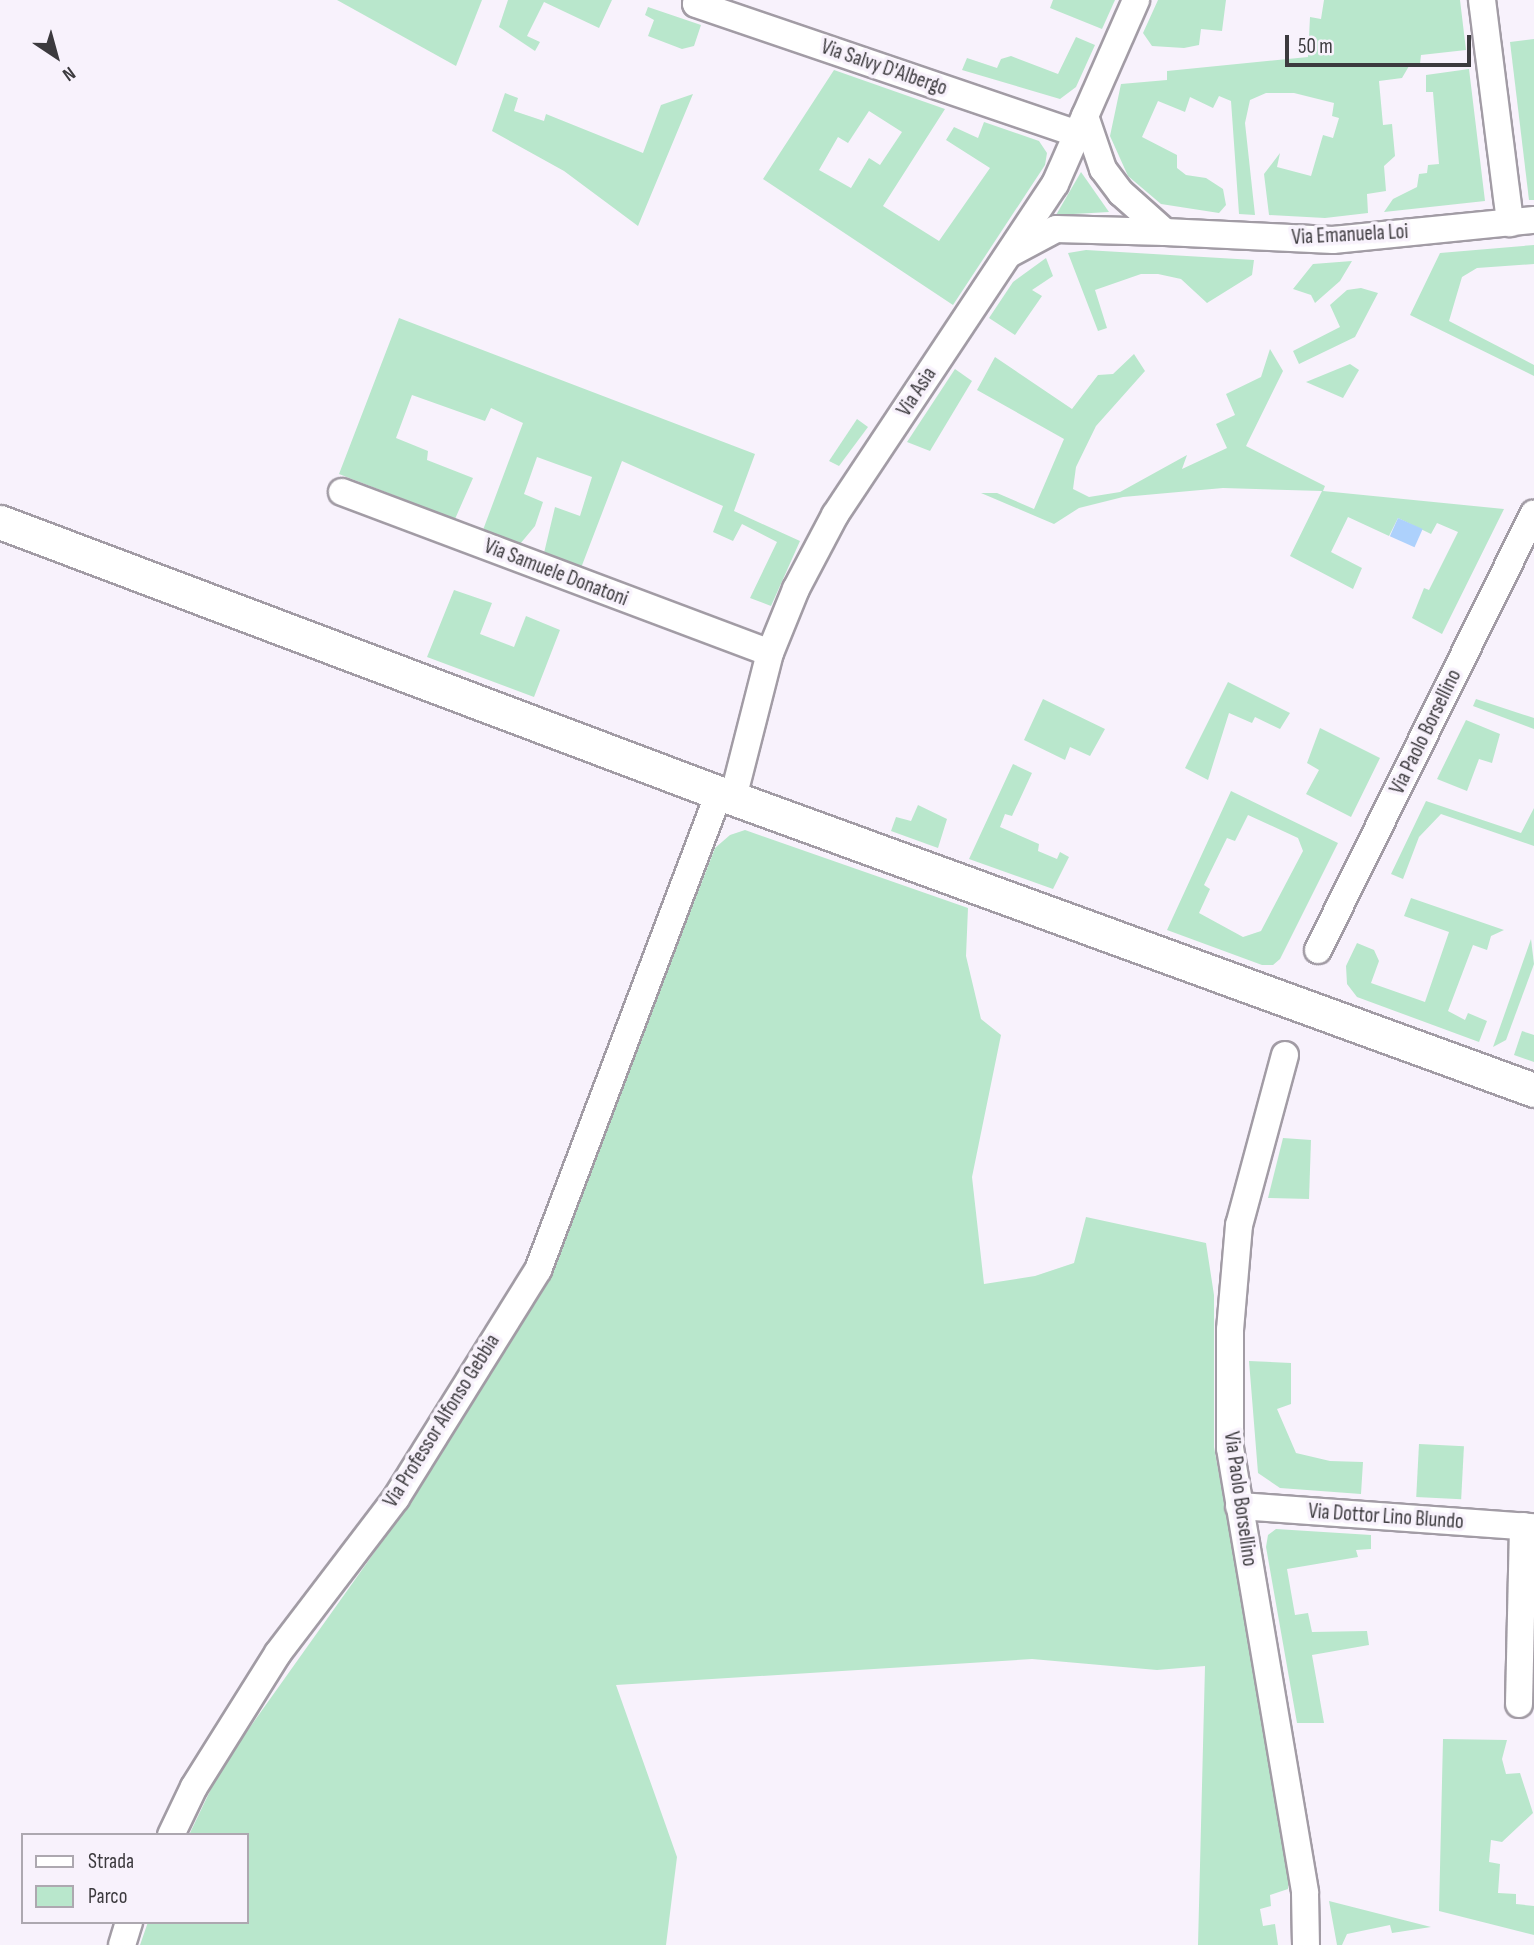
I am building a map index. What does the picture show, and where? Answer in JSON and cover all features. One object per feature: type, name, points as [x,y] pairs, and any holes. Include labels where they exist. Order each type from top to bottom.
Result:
[{"type":"main road","points":[[0,522],[726,796],[1534,1090]]},
{"type":"street","name":"Via Asia","points":[[726,796],[770,653],[796,589],[835,515],[1055,184],[1136,0]]},
{"type":"street","points":[[1482,0],[1522,222]]},
{"type":"street","name":"Via Salvy D'Albergo","points":[[693,1],[1081,125]]},
{"type":"street","points":[[1081,125],[1103,169],[1121,193],[1165,232]]},
{"type":"street","name":"Via Emanuela Loi","points":[[1006,255],[1056,229],[1333,240],[1522,222]]},
{"type":"street","name":"Via Samuele Donatoni","points":[[342,492],[770,653]]},
{"type":"street","name":"Via Paolo Borsellino","points":[[1318,950],[1534,513]]},
{"type":"street","name":"Via Professor Alfonso Gebbia","points":[[172,1833],[194,1787],[278,1653],[396,1498],[538,1270],[650,974],[726,796]]},
{"type":"street","name":"Via Paolo Borsellino","points":[[1285,1055],[1239,1224],[1230,1375],[1230,1448],[1304,1893],[1306,1945]]},
{"type":"street","name":"Via Dottor Lino Blundo","points":[[1239,1506],[1529,1527]]},
{"type":"street","points":[[1519,1704],[1529,1527]]},
{"type":"street","points":[[122,1945],[128,1924]]},
{"type":"green space","points":[[337,0],[482,0],[456,66]]},
{"type":"green space","points":[[508,0],[612,0],[599,28],[544,2],[527,36],[540,42],[535,51],[499,27]]},
{"type":"green space","points":[[1053,0],[1115,0],[1102,29],[1050,8]]},
{"type":"green space","points":[[1158,0],[1226,0],[1222,31],[1201,29],[1199,45],[1184,48],[1152,46],[1143,33]]},
{"type":"green space","points":[[1324,0],[1460,0],[1466,50],[1421,55],[1420,64],[1409,66],[1402,78],[1379,81],[1383,125],[1392,124],[1395,156],[1384,166],[1386,191],[1367,194],[1368,213],[1325,218],[1269,215],[1264,174],[1280,153],[1277,167],[1311,176],[1323,135],[1333,138],[1339,118],[1332,116],[1334,103],[1294,93],[1266,93],[1250,100],[1245,123],[1255,215],[1239,214],[1231,101],[1219,96],[1213,108],[1190,97],[1185,112],[1158,101],[1142,137],[1177,155],[1177,168],[1186,175],[1206,178],[1223,189],[1226,205],[1219,213],[1161,204],[1128,176],[1110,136],[1121,84],[1167,80],[1167,71],[1308,57],[1310,17],[1321,19]]},
{"type":"green space","points":[[648,7],[701,25],[694,46],[682,49],[648,36],[654,20],[645,15]]},
{"type":"green space","points":[[1076,37],[1095,45],[1076,87],[1060,99],[962,70],[967,58],[997,68],[1001,59],[1011,56],[1058,74]]},
{"type":"green space","points":[[1534,39],[1534,200],[1529,200],[1510,42]]},
{"type":"green space","points":[[1469,69],[1485,201],[1384,212],[1393,199],[1417,187],[1419,174],[1427,173],[1428,165],[1439,164],[1433,92],[1426,92],[1426,75]]},
{"type":"green space","points":[[834,70],[945,109],[883,206],[939,241],[990,168],[946,140],[954,127],[978,138],[984,122],[1039,141],[1047,153],[1045,165],[953,305],[763,179]],"holes":[[[869,111],[902,132],[880,165],[869,158],[851,188],[819,170],[838,137],[848,143]]]},
{"type":"green space","points":[[505,93],[518,98],[514,111],[544,121],[546,114],[643,153],[661,105],[693,94],[638,226],[564,171],[492,131]]},
{"type":"green space","points":[[1081,172],[1109,212],[1056,215]]},
{"type":"green space","points":[[1534,245],[1534,264],[1477,268],[1462,277],[1449,321],[1534,365],[1534,376],[1410,315],[1440,253]]},
{"type":"green space","points":[[1086,250],[1254,260],[1252,275],[1207,303],[1181,279],[1158,274],[1141,274],[1095,290],[1107,328],[1098,331],[1068,253]]},
{"type":"green space","points":[[1046,258],[1053,276],[1032,290],[1042,296],[1015,335],[989,318],[1013,282]]},
{"type":"green space","points":[[1352,261],[1340,281],[1315,303],[1311,295],[1293,289],[1313,264]]},
{"type":"green space","points":[[1361,288],[1378,293],[1355,337],[1299,364],[1293,351],[1340,327],[1330,305],[1347,290]]},
{"type":"green space","points":[[399,318],[755,454],[734,511],[800,541],[771,606],[750,598],[777,542],[742,524],[733,541],[713,532],[723,506],[622,461],[581,568],[544,553],[555,507],[580,516],[592,477],[537,457],[524,494],[543,502],[535,526],[520,544],[483,530],[523,423],[491,408],[485,421],[412,395],[396,438],[428,451],[427,460],[473,478],[455,519],[339,474]]},
{"type":"green space","points":[[1270,349],[1283,371],[1246,446],[1325,486],[1323,491],[1504,509],[1442,634],[1412,618],[1424,588],[1429,590],[1458,532],[1437,523],[1431,534],[1398,518],[1389,536],[1348,517],[1331,552],[1362,568],[1353,589],[1290,556],[1322,491],[1223,488],[1123,497],[1079,508],[1054,524],[981,493],[997,493],[1034,509],[1064,439],[977,390],[995,357],[1072,409],[1098,375],[1113,374],[1134,354],[1145,371],[1096,426],[1076,467],[1073,489],[1089,497],[1120,492],[1187,455],[1182,469],[1227,448],[1216,424],[1235,415],[1226,394],[1261,377]]},
{"type":"green space","points":[[1350,364],[1359,370],[1343,398],[1306,382]]},
{"type":"green space","points":[[955,369],[972,381],[930,451],[907,442]]},
{"type":"green space","points":[[857,419],[868,427],[839,466],[829,461]]},
{"type":"green space","points":[[454,590],[492,603],[480,634],[514,647],[526,616],[560,630],[534,697],[427,657]]},
{"type":"green space","points":[[1228,682],[1290,713],[1280,729],[1255,717],[1252,723],[1229,713],[1208,780],[1185,768]]},
{"type":"green space","points":[[1043,699],[1105,729],[1090,756],[1070,747],[1065,760],[1024,740]]},
{"type":"green space","points":[[1476,699],[1534,718],[1534,729],[1473,706]]},
{"type":"green space","points":[[1466,720],[1500,734],[1492,763],[1479,759],[1467,791],[1437,779]]},
{"type":"green space","points":[[1320,728],[1380,758],[1351,817],[1306,794],[1319,770],[1307,763]]},
{"type":"green space","points":[[1013,764],[1032,773],[1012,816],[1005,814],[1000,827],[1039,844],[1038,851],[1057,859],[1060,852],[1069,857],[1053,889],[969,859]]},
{"type":"green space","points":[[1231,791],[1338,843],[1280,959],[1273,965],[1262,965],[1167,930]],"holes":[[[1248,815],[1298,838],[1303,851],[1261,931],[1243,937],[1199,913],[1210,889],[1204,885],[1227,838],[1235,841]]]},
{"type":"green space","points":[[1426,801],[1521,833],[1534,808],[1534,846],[1441,814],[1419,837],[1403,879],[1391,874]]},
{"type":"green space","points":[[918,805],[947,819],[938,848],[891,831],[896,817],[911,821]]},
{"type":"green space","points":[[745,830],[968,908],[966,956],[981,1019],[1001,1035],[972,1177],[984,1284],[1035,1276],[1074,1263],[1086,1217],[1206,1243],[1214,1295],[1214,1447],[1290,1858],[1288,1889],[1270,1895],[1271,1906],[1260,1909],[1263,1926],[1275,1924],[1278,1945],[1198,1945],[1205,1666],[1157,1670],[1032,1659],[616,1685],[677,1857],[666,1945],[140,1945],[147,1924],[248,1924],[248,1833],[190,1833],[221,1768],[406,1508],[546,1284],[715,848],[730,835]]},
{"type":"green space","points":[[1411,898],[1504,930],[1491,936],[1487,950],[1473,945],[1448,1011],[1465,1020],[1468,1013],[1487,1021],[1479,1042],[1357,997],[1347,984],[1346,966],[1357,943],[1374,950],[1379,961],[1371,983],[1425,1002],[1449,932],[1404,916]]},
{"type":"green space","points":[[1531,939],[1534,964],[1506,1040],[1493,1047]]},
{"type":"green space","points":[[1522,1031],[1534,1035],[1534,1062],[1514,1055]]},
{"type":"green space","points":[[1283,1138],[1311,1140],[1309,1199],[1268,1198]]},
{"type":"green space","points":[[1249,1361],[1291,1363],[1291,1404],[1277,1409],[1296,1453],[1330,1461],[1363,1462],[1361,1494],[1280,1488],[1258,1473]]},
{"type":"green space","points":[[1419,1444],[1464,1446],[1461,1499],[1416,1497]]},
{"type":"green space","points":[[1276,1529],[1371,1535],[1371,1549],[1356,1550],[1358,1557],[1287,1569],[1295,1615],[1308,1613],[1312,1632],[1367,1631],[1369,1645],[1312,1655],[1324,1723],[1297,1723],[1266,1547],[1268,1535]]},
{"type":"green space","points":[[1443,1739],[1507,1740],[1502,1759],[1506,1774],[1520,1773],[1533,1813],[1502,1842],[1491,1840],[1489,1862],[1500,1864],[1498,1893],[1516,1894],[1516,1904],[1534,1906],[1534,1935],[1439,1911]]},
{"type":"green space","points":[[1329,1901],[1431,1927],[1392,1933],[1390,1925],[1347,1934],[1342,1945],[1337,1945]]},
{"type":"water","points":[[1398,518],[1423,529],[1415,547],[1390,536]]}]
